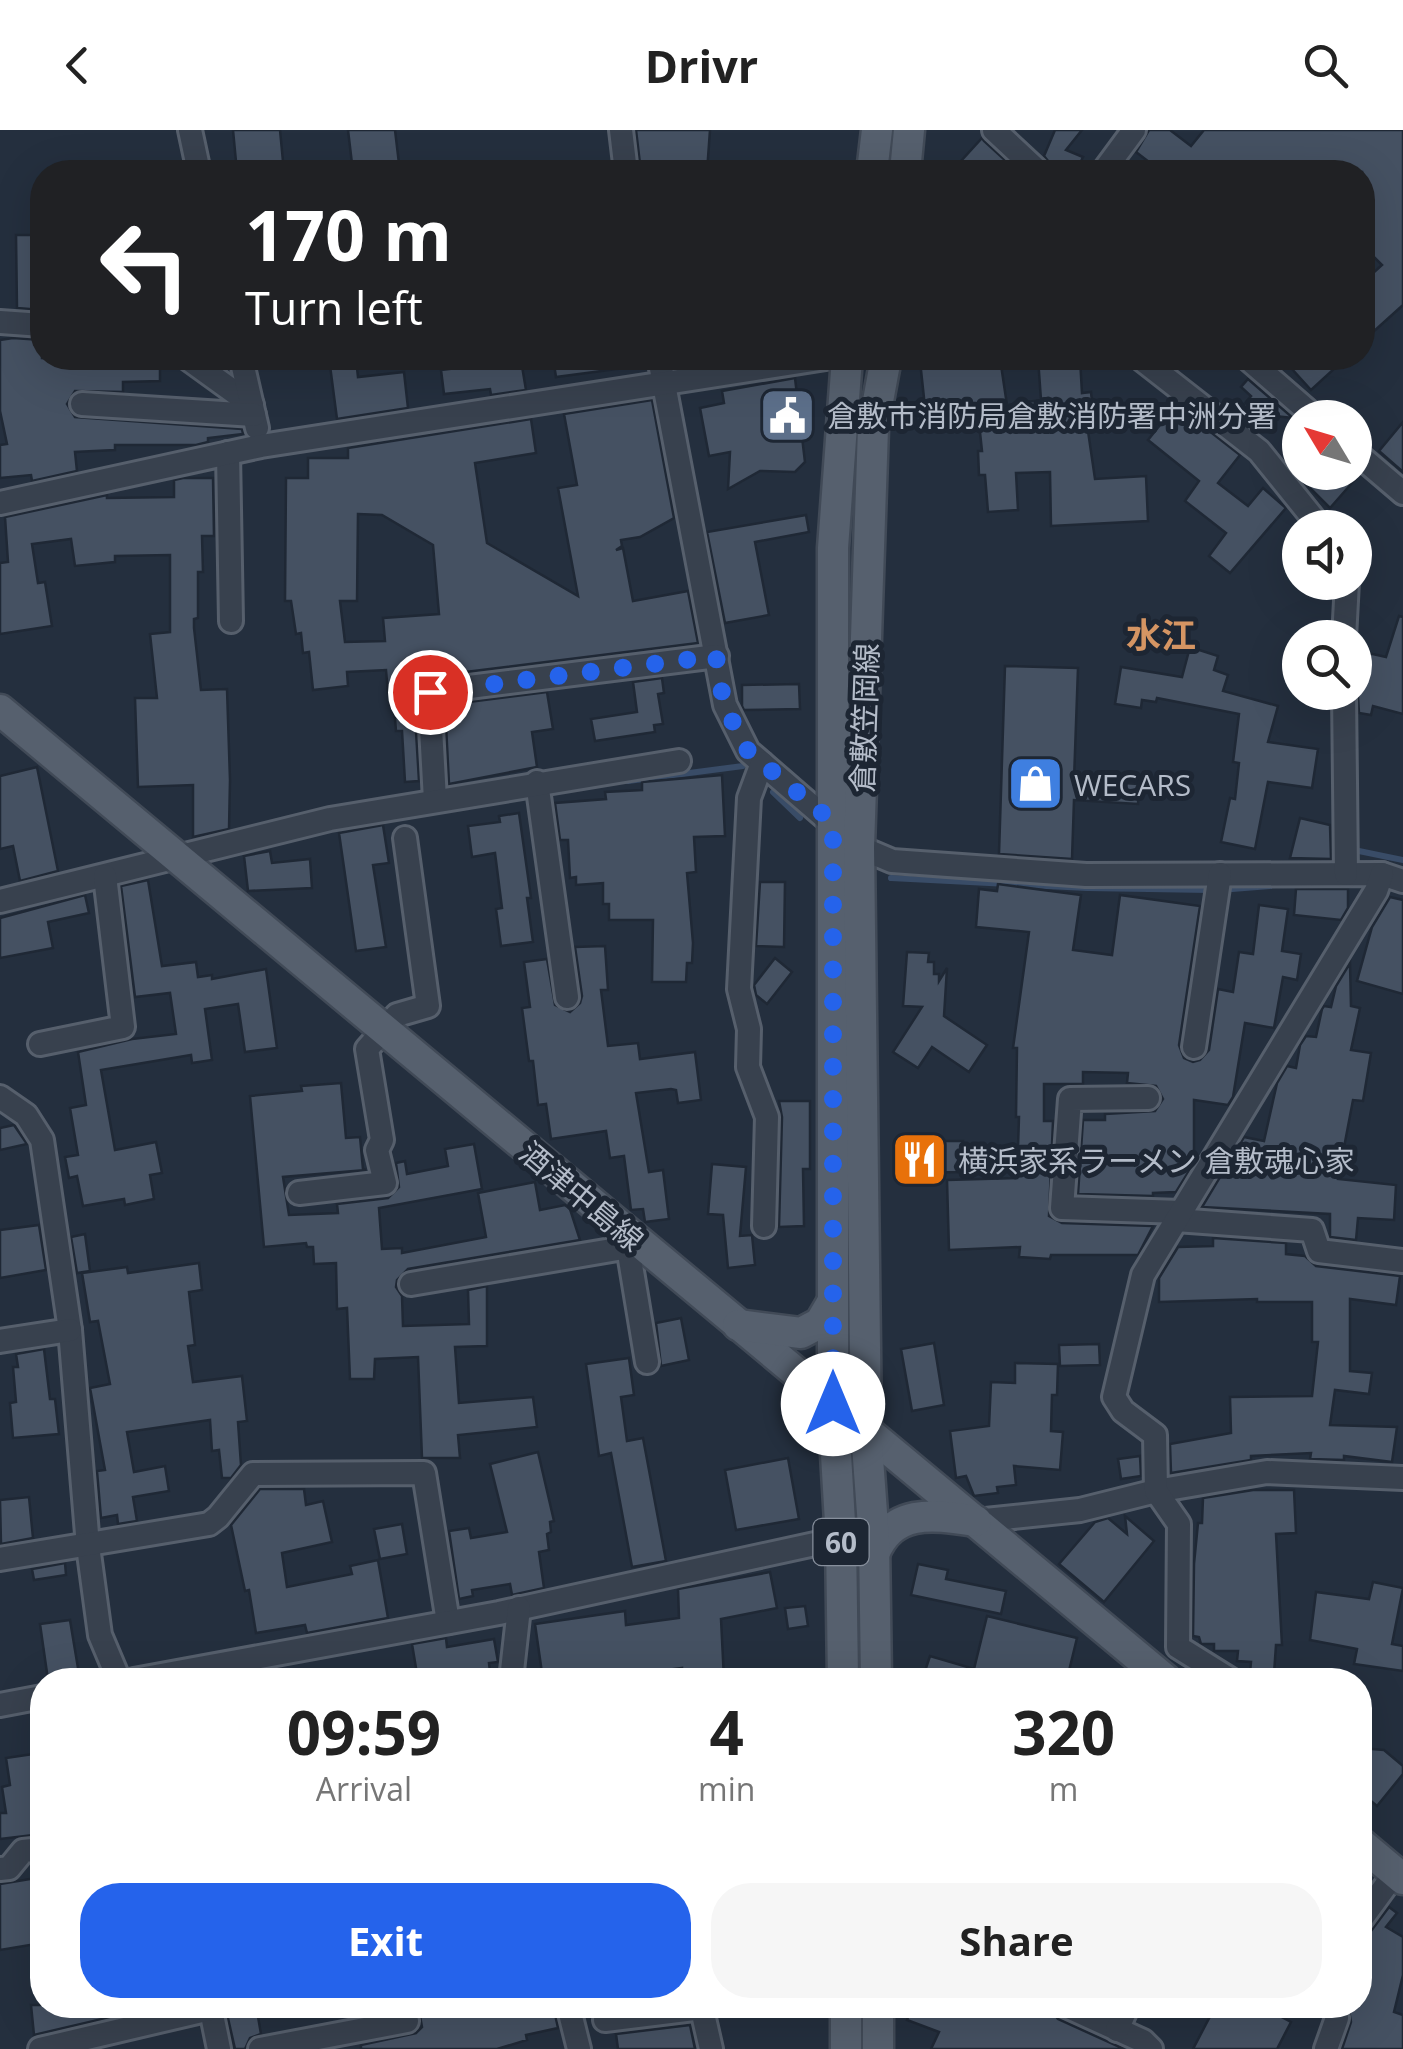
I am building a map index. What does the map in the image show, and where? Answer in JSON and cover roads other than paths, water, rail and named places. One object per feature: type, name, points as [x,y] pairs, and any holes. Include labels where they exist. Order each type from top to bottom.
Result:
[{"type":"main road","points":[[873,160],[877,130]]},
{"type":"main road","points":[[907,160],[910,130]]},
{"type":"main road","name":"倉敷笠岡線","points":[[843,1668],[833,1404],[833,548],[846,370]]},
{"type":"main road","name":"倉敷笠岡線","points":[[876,1668],[879,1539],[866,1431],[859,848],[873,428],[884,370]]},
{"type":"main road","name":"酒津中島線","points":[[0,710],[634,1246],[735,1324],[1152,1668]]},
{"type":"main road","points":[[735,1324],[801,1333],[820,1322],[833,1301]]},
{"type":"main road","points":[[879,1539],[919,1516],[976,1521]]},
{"type":"main road","points":[[1372,1853],[1399,1876]]},
{"type":"main road","points":[[846,2018],[846,2049]]},
{"type":"main road","points":[[878,2018],[878,2049]]},
{"type":"street","points":[[190,130],[196,160]]},
{"type":"street","points":[[621,130],[625,160]]},
{"type":"street","points":[[994,130],[1026,160]]},
{"type":"street","points":[[1112,160],[1134,130]]},
{"type":"street","points":[[0,322],[30,324]]},
{"type":"street","points":[[202,370],[253,410]]},
{"type":"street","points":[[244,370],[261,446]]},
{"type":"street","points":[[662,370],[724,705],[748,751],[859,848],[892,861],[1086,875],[1346,874],[1393,878]]},
{"type":"street","points":[[0,504],[261,446],[754,370]]},
{"type":"street","points":[[1155,370],[1259,452],[1306,510]]},
{"type":"street","points":[[1260,370],[1295,400]]},
{"type":"street","points":[[82,404],[253,410]]},
{"type":"street","points":[[228,453],[231,622]]},
{"type":"street","points":[[1372,467],[1403,493]]},
{"type":"street","points":[[435,800],[430,692],[716,656]]},
{"type":"street","points":[[1344,710],[1346,874]]},
{"type":"street","points":[[0,901],[330,819],[679,761]]},
{"type":"street","points":[[762,762],[749,798],[738,989],[748,1030],[748,1067],[766,1116],[764,1226]]},
{"type":"street","points":[[537,782],[566,996]]},
{"type":"street","points":[[299,1193],[385,1184],[377,1150],[382,1140],[367,1049],[397,1015],[428,1006],[405,838]]},
{"type":"street","points":[[1194,1047],[1220,874]]},
{"type":"street","points":[[40,1044],[122,1027],[105,876]]},
{"type":"street","points":[[1212,1668],[1178,1646],[1179,1524],[1156,1492],[1155,1435],[1123,1411],[1114,1397],[1142,1275],[1376,892],[1393,878]]},
{"type":"street","points":[[0,1097],[26,1115],[42,1140],[70,1330],[88,1546],[100,1635],[114,1668]]},
{"type":"street","points":[[1148,1098],[1070,1099],[1062,1208],[1312,1230],[1319,1251],[1403,1261]]},
{"type":"street","points":[[411,1284],[634,1246],[646,1362]]},
{"type":"street","points":[[0,1340],[70,1330]]},
{"type":"street","points":[[976,1521],[1080,1510],[1267,1472],[1403,1478]]},
{"type":"street","points":[[0,1559],[208,1524],[218,1518],[254,1474],[424,1473],[448,1622]]},
{"type":"street","points":[[199,1668],[519,1608],[841,1539],[879,1539]]},
{"type":"street","points":[[512,1668],[519,1608]]},
{"type":"street","points":[[0,1704],[30,1699]]},
{"type":"street","points":[[0,1869],[9,1868],[22,1851],[30,1850]]},
{"type":"street","points":[[1372,1908],[1399,1876]]},
{"type":"street","points":[[40,2049],[165,2018]]},
{"type":"street","points":[[212,2018],[219,2049]]},
{"type":"street","points":[[571,2018],[579,2049]]},
{"type":"street","points":[[605,2020],[620,2018]]},
{"type":"street","points":[[704,2018],[711,2049]]},
{"type":"street","points":[[1086,2018],[1120,2038],[1151,2049]]},
{"type":"street","points":[[1326,2049],[1337,2018]]},
{"type":"street","points":[[260,2049],[407,2021]]},
{"type":"waterway","points":[[628,781],[743,766]]},
{"type":"waterway","points":[[773,792],[800,818]]},
{"type":"waterway","points":[[1354,850],[1403,860]]},
{"type":"waterway","points":[[891,878],[1210,890]]},
{"type":"waterway","points":[[1232,889],[1270,886]]},
{"type":"place","name":"倉敷市消防局倉敷消防署中洲分署","points":[[788,415]]},
{"type":"place","name":"WECARS","points":[[1035,784]]},
{"type":"place","name":"横浜家系ラーメン 倉敷魂心家","points":[[919,1160]]},
{"type":"district","name":"水江","points":[[1161,634]]}]
